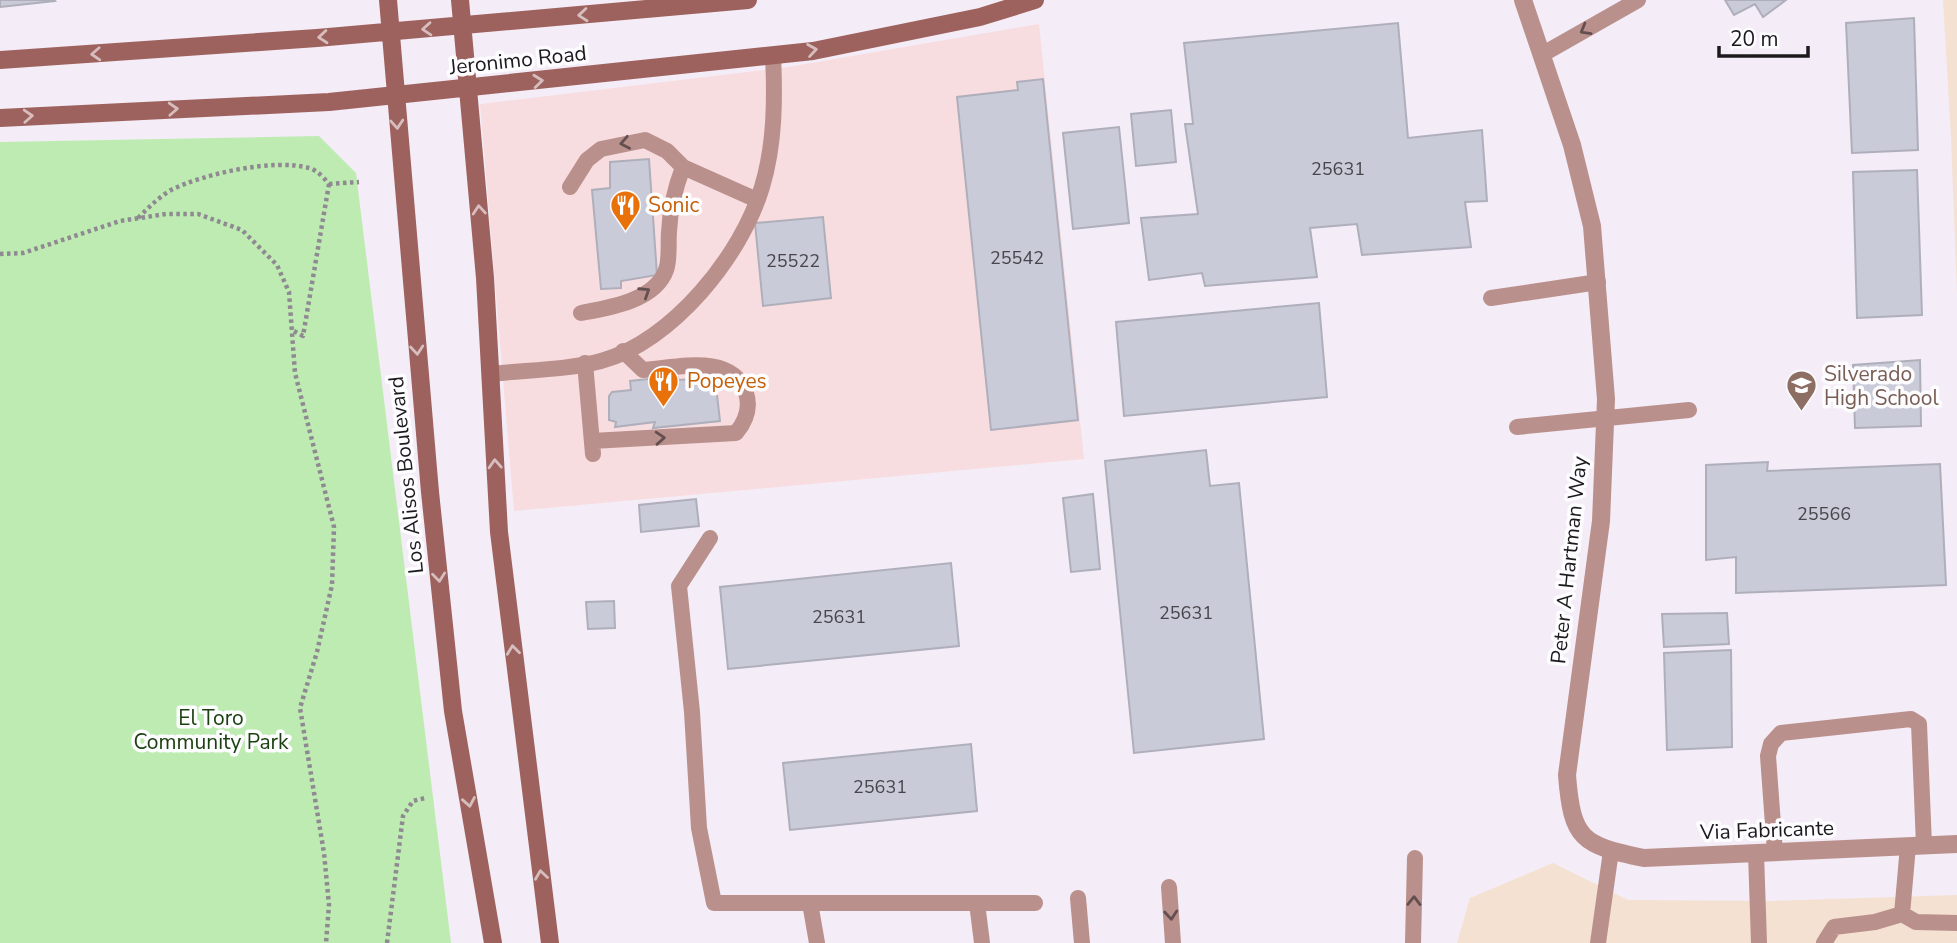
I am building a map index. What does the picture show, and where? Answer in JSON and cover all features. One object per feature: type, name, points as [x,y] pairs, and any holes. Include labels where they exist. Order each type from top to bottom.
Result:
[{"type":"main road","name":"Los Alisos Boulevard","points":[[388,0],[430,492],[453,711],[493,943]]},
{"type":"main road","points":[[460,0],[470,88],[499,532],[550,943]]},
{"type":"main road","name":"Jeronimo Road","points":[[0,60],[463,26],[748,0]]},
{"type":"main road","name":"Jeronimo Road","points":[[0,118],[395,96],[813,51],[981,17],[1035,0]]},
{"type":"street","name":"Peter A Hartman Way","points":[[1523,0],[1576,158],[1592,226],[1598,282],[1605,417],[1601,521],[1567,775],[1570,815],[1584,838]]},
{"type":"street","name":"Via Fabricante","points":[[1584,838],[1611,851],[1644,858],[1957,844]]},
{"type":"lane","points":[[1543,54],[1637,0]]},
{"type":"lane","points":[[490,374],[601,361],[645,341],[692,304],[735,245],[762,188],[776,108],[772,55]]},
{"type":"lane","points":[[570,187],[587,160],[601,149],[645,140],[667,151],[683,167],[757,200]]},
{"type":"lane","points":[[581,313],[635,298],[654,287],[666,270],[671,206],[683,167]]},
{"type":"lane","points":[[1491,298],[1598,282]]},
{"type":"lane","points":[[585,363],[592,448],[736,433],[745,422],[748,398],[744,387],[730,371],[718,366],[643,370],[623,351]]},
{"type":"lane","points":[[1517,427],[1689,410]]},
{"type":"lane","points":[[710,538],[679,586],[692,712],[699,828],[715,903],[1035,903]]},
{"type":"lane","points":[[1775,852],[1768,756],[1771,744],[1781,733],[1911,719],[1919,724],[1922,750],[1916,846],[1902,914]]},
{"type":"lane","points":[[1598,943],[1611,851]]},
{"type":"lane","points":[[1756,853],[1759,943]]},
{"type":"lane","points":[[1413,943],[1415,858]]},
{"type":"lane","points":[[1169,887],[1173,943]]},
{"type":"lane","points":[[1078,898],[1082,943]]},
{"type":"lane","points":[[810,903],[817,943]]},
{"type":"lane","points":[[977,903],[982,943]]},
{"type":"lane","points":[[1824,943],[1834,927],[1875,922],[1902,914],[1916,922],[1957,923]]},
{"type":"path","points":[[138,218],[154,200],[173,189],[195,181],[249,169],[274,165],[311,168],[329,184],[359,181]]},
{"type":"path","points":[[294,331],[303,336],[329,184]]},
{"type":"path","points":[[0,254],[23,253],[120,221],[166,214],[198,215],[242,230],[276,265],[289,292],[294,331],[295,373],[334,527],[332,585],[317,652],[299,708],[324,853],[329,905],[326,943]]},
{"type":"path","points":[[387,943],[403,816],[413,801],[425,799]]},
{"type":"shaded area","points":[[1943,0],[1957,0],[1957,293],[1951,137]]},
{"type":"shaded area","points":[[1039,24],[1084,459],[514,511],[480,104],[788,67]]},
{"type":"shaded area","points":[[1553,863],[1628,900],[1772,901],[1957,895],[1957,943],[1457,943],[1470,898]]},
{"type":"green space","name":"El Toro Community Park","points":[[319,136],[356,173],[451,943],[0,943],[0,142]]},
{"type":"building","points":[[0,0],[54,0],[55,1],[0,7]]},
{"type":"building","points":[[1725,0],[1786,0],[1763,17],[1755,4],[1734,15]]},
{"type":"building","points":[[1914,18],[1918,150],[1852,153],[1846,23]]},
{"type":"building","points":[[1398,23],[1408,138],[1482,130],[1487,201],[1465,202],[1471,247],[1362,255],[1357,224],[1310,228],[1317,277],[1205,286],[1202,273],[1149,280],[1141,218],[1198,214],[1185,124],[1193,124],[1184,43]]},
{"type":"building","points":[[1043,79],[1078,420],[991,430],[957,97],[1018,90],[1017,82]]},
{"type":"building","points":[[1171,110],[1176,162],[1136,166],[1131,114]]},
{"type":"building","points":[[1119,127],[1129,223],[1073,229],[1063,133]]},
{"type":"building","name":"Sonic","points":[[649,159],[657,275],[621,281],[621,288],[601,289],[592,190],[610,188],[610,162]]},
{"type":"building","points":[[1917,170],[1922,315],[1857,318],[1853,172]]},
{"type":"building","points":[[823,217],[831,298],[763,306],[755,223]]},
{"type":"building","points":[[1319,303],[1327,397],[1124,416],[1116,322]]},
{"type":"building","points":[[1920,360],[1921,426],[1855,428],[1853,365]]},
{"type":"building","name":"Popeyes","points":[[677,376],[679,380],[715,377],[720,421],[653,428],[655,422],[615,427],[616,422],[609,420],[609,396],[612,392],[631,390],[630,381]]},
{"type":"building","points":[[1206,450],[1210,486],[1239,483],[1264,739],[1134,753],[1105,461]]},
{"type":"building","points":[[1768,462],[1767,471],[1940,464],[1946,585],[1736,593],[1736,557],[1706,560],[1706,465]]},
{"type":"building","points":[[1093,494],[1100,569],[1071,572],[1063,498]]},
{"type":"building","points":[[696,499],[699,526],[641,532],[639,505]]},
{"type":"building","points":[[951,563],[959,646],[728,669],[720,587]]},
{"type":"building","points":[[614,601],[615,628],[588,629],[586,602]]},
{"type":"building","points":[[1727,613],[1729,644],[1664,647],[1662,614]]},
{"type":"building","points":[[1731,650],[1732,747],[1667,750],[1664,653]]},
{"type":"building","points":[[971,744],[977,811],[790,830],[783,763]]},
{"type":"place","name":"Sonic","points":[[625,232]]},
{"type":"place","name":"Popeyes","points":[[664,408]]},
{"type":"place","name":"Silverado High School","points":[[1801,413]]}]
